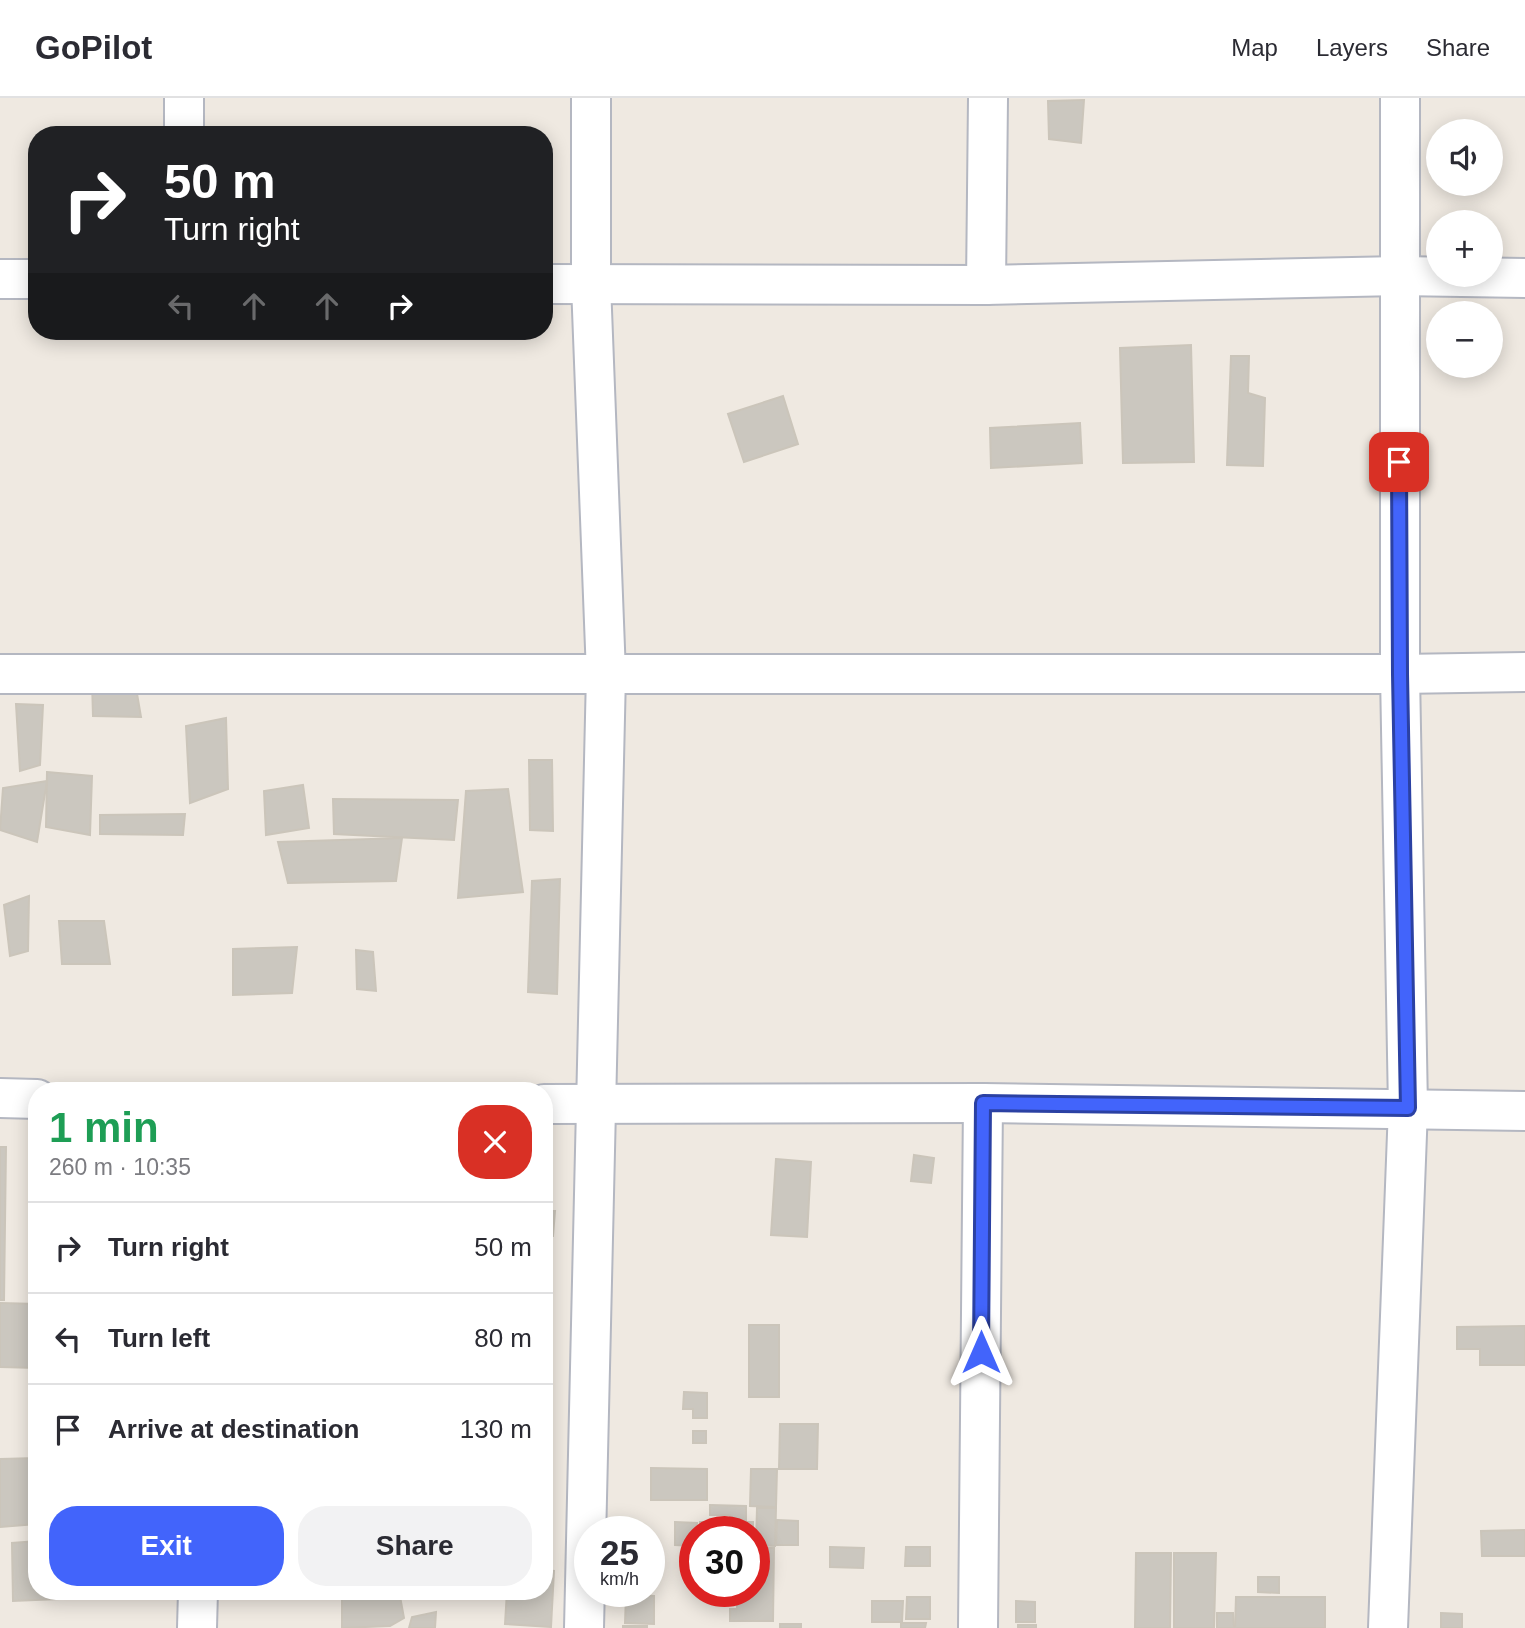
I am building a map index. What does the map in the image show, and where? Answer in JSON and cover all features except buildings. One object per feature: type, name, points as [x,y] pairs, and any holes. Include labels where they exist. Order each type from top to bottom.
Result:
[{"type":"street","points":[[184,98],[184,126]]},
{"type":"street","points":[[584,1628],[606,674],[591,284],[591,98]]},
{"type":"street","points":[[986,285],[988,98]]},
{"type":"street","points":[[1388,1628],[1408,1108],[1400,674],[1400,98]]},
{"type":"street","points":[[553,284],[986,285],[1399,276],[1525,278]]},
{"type":"street","points":[[0,279],[28,279]]},
{"type":"street","points":[[0,674],[1525,672]]},
{"type":"street","points":[[0,1098],[28,1099]]},
{"type":"street","points":[[978,1628],[983,1103]]},
{"type":"street","points":[[553,1104],[983,1103],[1525,1111]]},
{"type":"street","points":[[197,1628],[198,1600]]},
{"type":"route","points":[[981,1352],[983,1103],[1408,1108],[1399,462]]}]
